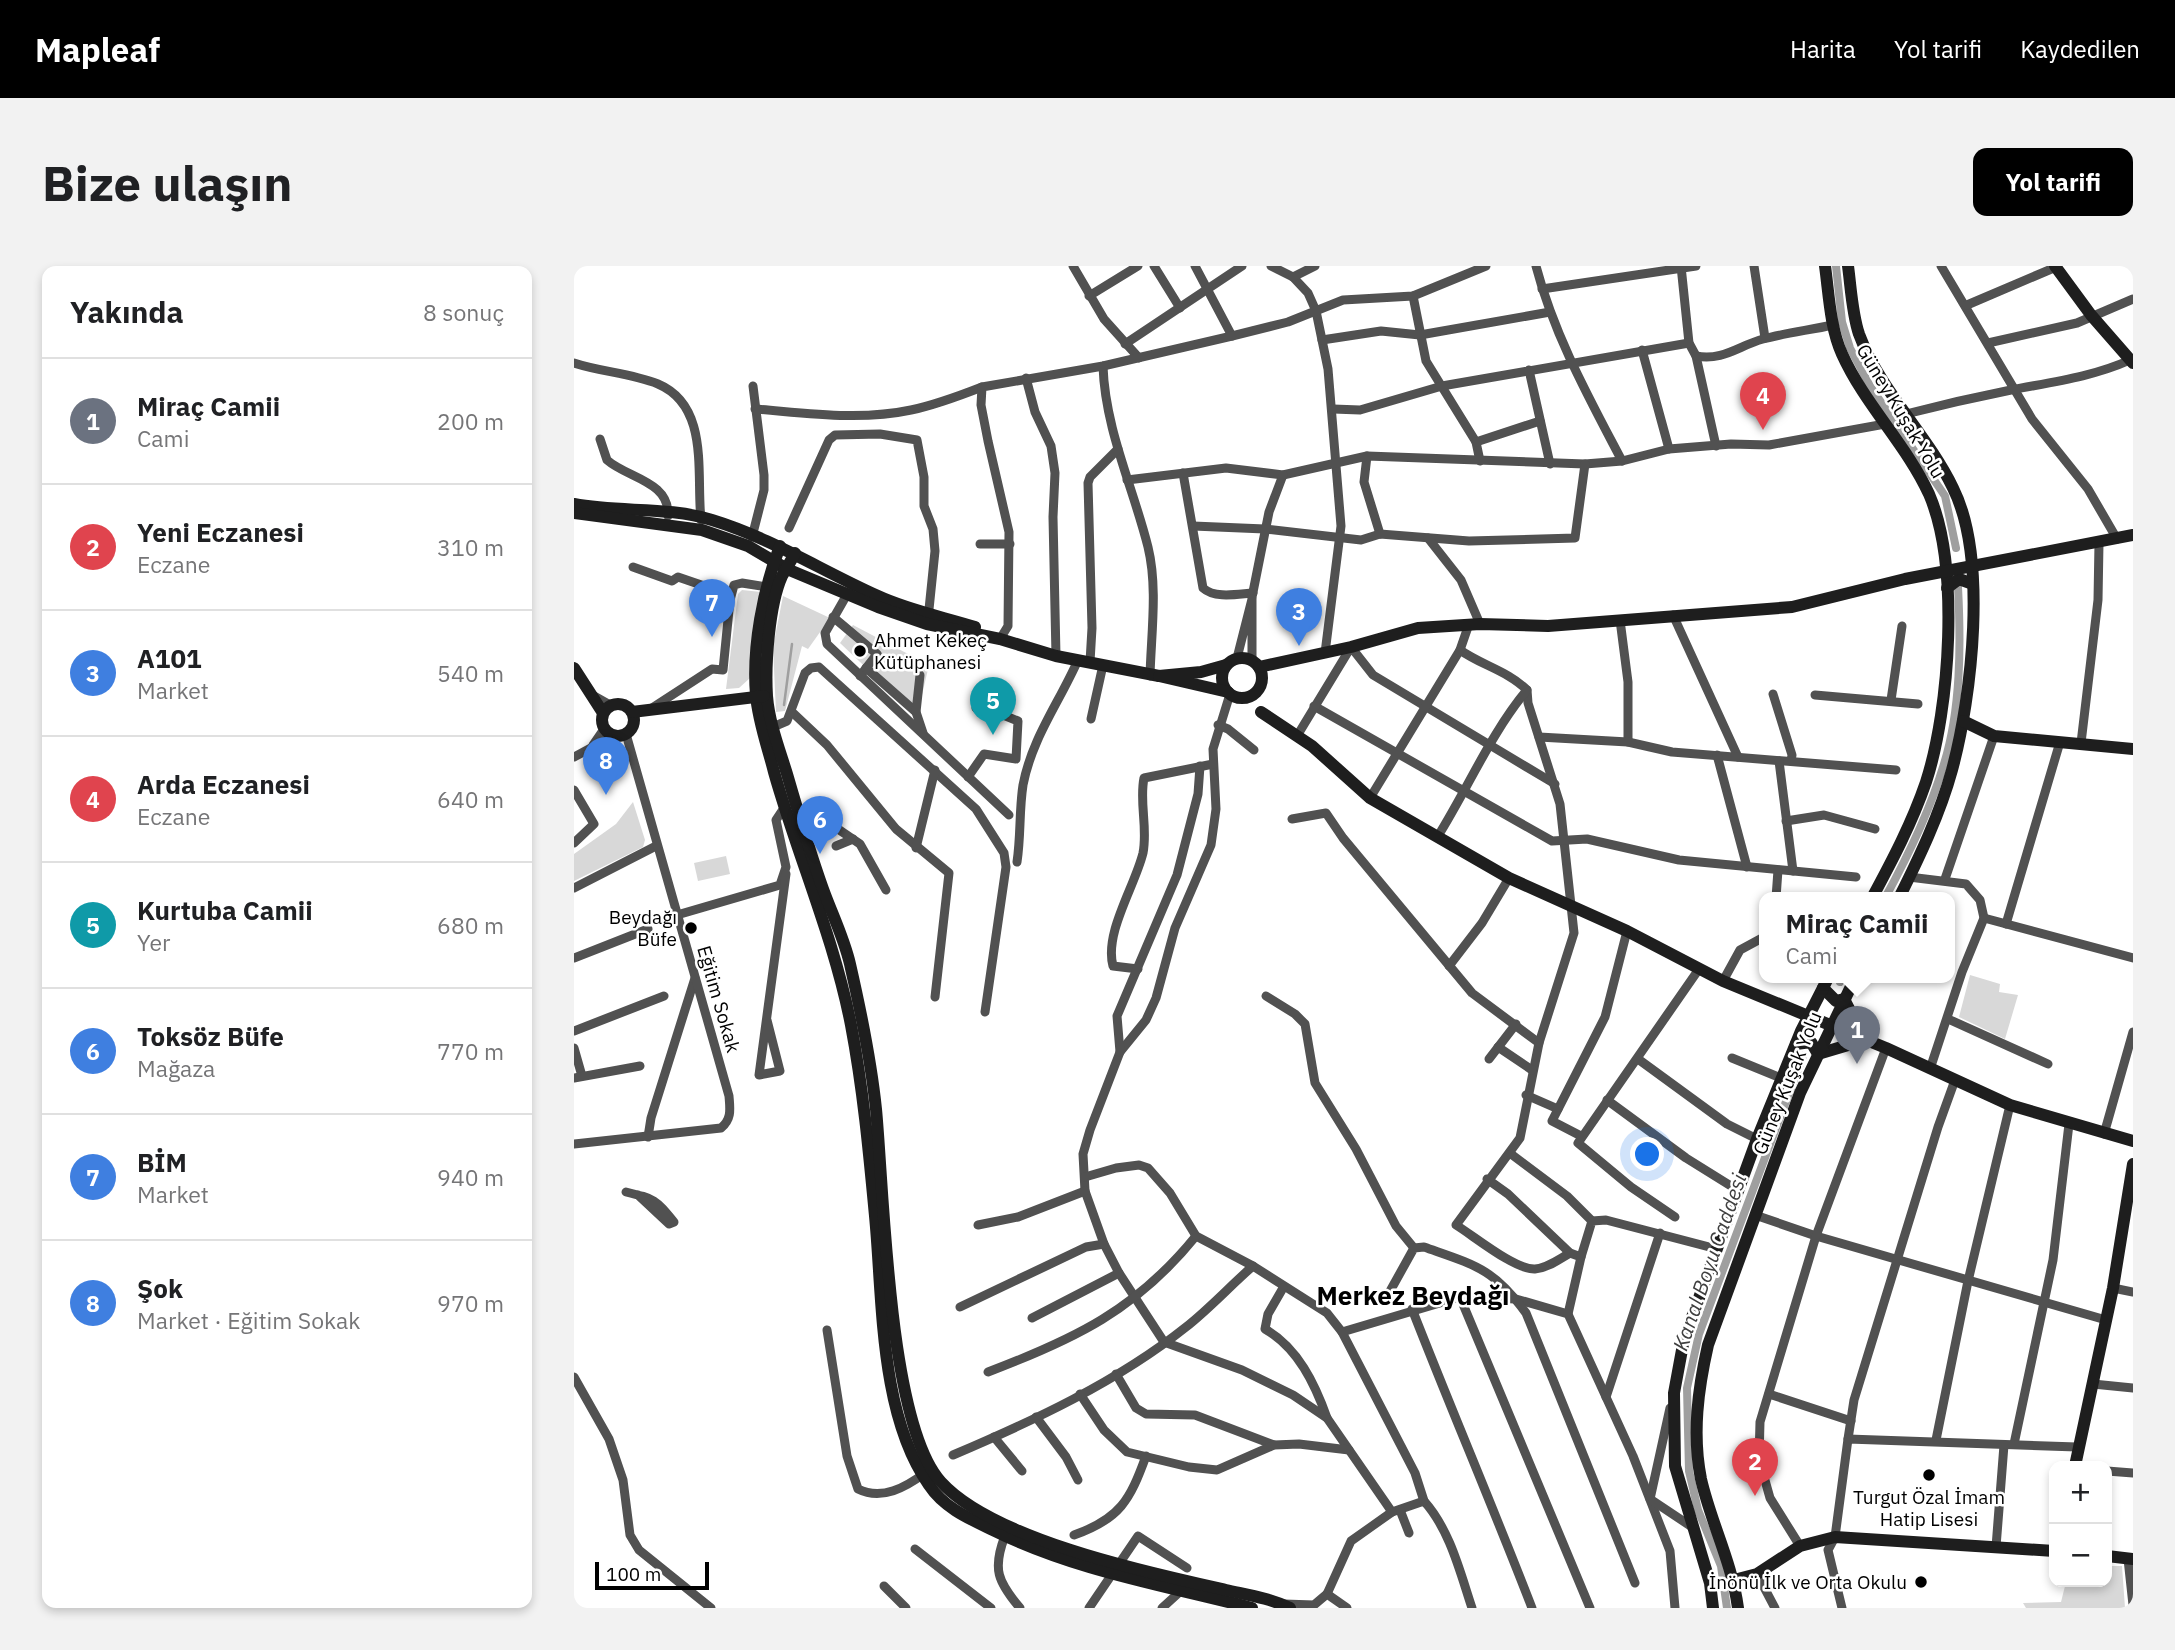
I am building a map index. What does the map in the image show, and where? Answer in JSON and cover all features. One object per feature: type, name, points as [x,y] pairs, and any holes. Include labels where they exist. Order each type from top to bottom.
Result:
[{"type":"main road","name":"Güney Kuşak Yolu","points":[[1825,266],[1833,325],[1841,353],[1858,384],[1913,465],[1929,495],[1946,571],[1944,684],[1931,760],[1905,835],[1875,892]]},
{"type":"main road","name":"Güney Kuşak Yolu","points":[[1848,266],[1859,332],[1887,387],[1955,490],[1970,545],[1972,567],[1972,648],[1963,721],[1952,772],[1902,892]]},
{"type":"main road","points":[[2055,266],[2091,315],[2132,361]]},
{"type":"main road","points":[[574,504],[701,524],[752,537],[795,553],[850,589]]},
{"type":"main road","points":[[574,513],[668,518]]},
{"type":"main road","points":[[701,524],[788,569],[928,618],[1056,656],[1250,696],[1256,691],[1261,680],[1255,664]]},
{"type":"main road","points":[[1154,676],[1201,672],[1232,662],[1255,664],[1325,653],[1410,630],[1474,624],[1548,626],[1791,607],[1946,571],[2133,534]]},
{"type":"main road","points":[[1943,548],[1958,555],[1970,545]]},
{"type":"main road","points":[[780,546],[767,587],[756,666],[784,808],[836,958],[851,1026],[864,1111],[893,1391],[910,1450],[927,1471],[945,1503],[962,1515],[1054,1558],[1116,1570],[1186,1579],[1287,1606]]},
{"type":"main road","points":[[795,553],[783,575],[775,608],[761,696],[773,727],[803,834],[848,954],[853,977],[875,1104],[900,1367],[908,1411],[927,1471],[970,1506],[1116,1570]]},
{"type":"main road","points":[[1947,588],[1959,579],[1973,584]]},
{"type":"main road","points":[[1232,662],[1222,677],[1232,694],[1297,736],[1370,798],[1509,878],[1626,931],[1723,981],[1831,1024],[2010,1105],[2133,1141]]},
{"type":"main road","points":[[574,668],[592,695],[607,709],[616,734],[633,717],[653,709],[761,696]]},
{"type":"main road","points":[[1256,691],[1261,712]]},
{"type":"main road","points":[[607,709],[625,705],[633,717]]},
{"type":"main road","points":[[1963,721],[1994,736],[2133,749]]},
{"type":"main road","name":"Güney Kuşak Yolu","points":[[1713,1608],[1710,1583],[1675,1466],[1674,1393],[1684,1339],[1757,1139],[1796,1044],[1826,983]]},
{"type":"main road","points":[[1826,983],[1836,1001],[1844,999],[1865,1040]]},
{"type":"main road","name":"Güney Kuşak Yolu","points":[[1738,1608],[1734,1580],[1702,1479],[1696,1441],[1698,1387],[1708,1345],[1755,1215],[1818,1054],[1852,983]]},
{"type":"main road","points":[[1796,1044],[1811,1042],[1818,1054],[1865,1040]]},
{"type":"main road","points":[[2076,1461],[2113,1288],[2133,1164]]},
{"type":"main road","points":[[1734,1580],[1757,1574],[1800,1546],[1835,1537],[2049,1550]]},
{"type":"main road","points":[[2112,1557],[2131,1559]]},
{"type":"main road","points":[[1186,1579],[1232,1606],[1252,1608]]},
{"type":"street","points":[[1073,266],[1088,296],[1139,358]]},
{"type":"street","points":[[1088,296],[1138,266]]},
{"type":"street","points":[[1154,266],[1180,308]]},
{"type":"street","points":[[1195,266],[1232,336]]},
{"type":"street","points":[[1125,344],[1242,266]]},
{"type":"street","points":[[1271,266],[1293,277],[1308,293],[1317,311],[1333,409],[1334,465],[1341,538],[1325,653]]},
{"type":"street","points":[[1293,277],[1315,266]]},
{"type":"street","points":[[755,409],[843,416],[910,411],[982,387],[1103,366],[1288,322],[1343,300],[1413,296],[1486,266]]},
{"type":"street","points":[[1536,266],[1550,312],[1572,362],[1622,461]]},
{"type":"street","points":[[1542,289],[1696,266]]},
{"type":"street","points":[[1754,266],[1765,338]]},
{"type":"street","points":[[1941,266],[1967,305],[2032,419],[2088,489],[2117,539]]},
{"type":"street","points":[[1967,305],[2055,266]]},
{"type":"street","points":[[1682,268],[1689,343],[1696,356],[1716,446]]},
{"type":"street","points":[[1413,296],[1426,361],[1476,442],[1480,461]]},
{"type":"street","points":[[1988,343],[2077,323],[2133,299]]},
{"type":"street","points":[[1322,340],[1381,331],[1404,331],[1420,335],[1550,312]]},
{"type":"street","points":[[1696,356],[1710,359],[1732,354],[1765,338],[1833,325]]},
{"type":"street","points":[[1333,409],[1360,410],[1442,386],[1689,343]]},
{"type":"street","points":[[1642,351],[1669,449]]},
{"type":"street","points":[[1906,414],[2107,370],[2132,361]]},
{"type":"street","points":[[574,363],[658,384],[686,404],[694,427],[699,464],[701,524]]},
{"type":"street","points":[[1103,366],[1104,399],[1148,549],[1152,588],[1154,676]]},
{"type":"street","points":[[1529,370],[1550,464]]},
{"type":"street","points":[[1026,378],[1035,412],[1051,446],[1055,473],[1053,517],[1056,656]]},
{"type":"street","points":[[752,537],[764,482],[764,460],[753,386]]},
{"type":"street","points":[[982,387],[985,429],[1001,485],[1010,544],[1008,626],[1000,639]]},
{"type":"street","points":[[1476,442],[1540,421]]},
{"type":"street","points":[[1127,480],[1226,468],[1283,475],[1367,456],[1585,464],[1622,461],[1669,449],[1769,445],[1885,424]]},
{"type":"street","points":[[789,528],[829,440],[835,435],[880,434],[917,440],[924,477],[924,506],[933,529],[935,551],[928,618]]},
{"type":"street","points":[[600,439],[607,460],[654,487],[666,500],[668,518]]},
{"type":"street","points":[[1091,719],[1090,663],[1093,628],[1088,483],[1090,477],[1118,449]]},
{"type":"street","points":[[1367,456],[1364,482],[1380,534]]},
{"type":"street","points":[[1193,526],[1265,529],[1361,540],[1380,534],[1469,541],[1575,538],[1585,464]]},
{"type":"street","points":[[1183,474],[1203,588],[1207,592],[1253,596]]},
{"type":"street","points":[[1232,662],[1253,596],[1273,496],[1283,475]]},
{"type":"street","points":[[1370,798],[1474,624],[1461,580],[1428,538]]},
{"type":"street","points":[[2081,743],[2098,600],[2099,542]]},
{"type":"street","points":[[980,544],[1010,544]]},
{"type":"street","points":[[633,567],[672,581],[678,577],[716,590],[729,604]]},
{"type":"street","points":[[653,709],[712,669],[719,672],[725,666],[731,588],[738,583],[767,587]]},
{"type":"street","points":[[850,589],[833,617],[825,642],[916,712]]},
{"type":"street","points":[[1253,596],[1255,664]]},
{"type":"street","points":[[1673,615],[1738,757]]},
{"type":"street","points":[[833,617],[877,654],[863,672]]},
{"type":"street","points":[[1620,620],[1628,682],[1628,742]]},
{"type":"street","points":[[1891,700],[1902,626]]},
{"type":"street","points":[[1297,736],[1351,648],[1373,675],[1555,783]]},
{"type":"street","points":[[1460,650],[1486,666],[1510,676],[1527,690],[1555,783],[1566,841],[1574,908],[1574,933],[1532,1069],[1520,1138],[1511,1154],[1487,1180],[1456,1225],[1517,1265],[1533,1269],[1552,1264],[1570,1252]]},
{"type":"street","points":[[1017,862],[1023,785],[1043,723],[1090,663]]},
{"type":"street","points":[[773,727],[787,721],[805,673],[811,668],[819,667],[976,809],[999,843],[1006,860],[985,1012]]},
{"type":"street","points":[[863,672],[923,735],[1009,815]]},
{"type":"street","points":[[920,675],[916,712],[923,735]]},
{"type":"street","points":[[1438,836],[1491,747],[1501,724],[1527,690]]},
{"type":"street","points":[[1232,694],[1218,725],[1213,764],[1216,808],[1211,845],[1175,928],[1156,998],[1146,1020],[1120,1052],[1083,1154],[1085,1191],[1104,1244],[1135,1299],[1164,1342],[1242,1370],[1293,1395],[1328,1418]]},
{"type":"street","points":[[1773,694],[1792,755],[1791,761]]},
{"type":"street","points":[[1815,695],[1918,704]]},
{"type":"street","points":[[990,710],[994,700]]},
{"type":"street","points":[[1314,706],[1552,841],[1587,839],[1679,860],[1856,877]]},
{"type":"street","points":[[968,777],[984,754],[1016,759],[1018,720],[976,708]]},
{"type":"street","points":[[792,712],[827,745],[916,848],[946,869],[950,877],[935,997]]},
{"type":"street","points":[[1218,725],[1228,729],[1254,750]]},
{"type":"street","points":[[574,757],[616,734]]},
{"type":"street","name":"Eğitim Sokak","points":[[574,1144],[721,1128],[729,1121],[729,1096],[631,755],[616,734]]},
{"type":"street","points":[[1945,879],[1994,736]]},
{"type":"street","points":[[1539,737],[1628,742],[1672,751],[1896,770]]},
{"type":"street","points":[[2006,924],[2060,742]]},
{"type":"street","points":[[1017,750],[1032,753]]},
{"type":"street","points":[[1717,755],[1747,867]]},
{"type":"street","points":[[1779,761],[1793,872]]},
{"type":"street","points":[[1138,969],[1113,966],[1110,958],[1120,914],[1143,852],[1144,778],[1213,764]]},
{"type":"street","points":[[1120,1052],[1117,1016],[1123,995],[1138,969],[1177,875],[1195,805],[1200,766]]},
{"type":"street","points":[[916,848],[935,770]]},
{"type":"street","points":[[574,790],[594,824],[574,843]]},
{"type":"street","points":[[767,1020],[780,1071],[759,1075],[786,874],[776,820],[784,808]]},
{"type":"street","points":[[1292,819],[1326,813],[1343,838],[1472,993],[1539,1043]]},
{"type":"street","points":[[1786,821],[1824,816],[1875,829]]},
{"type":"street","points":[[835,827],[860,844],[886,890]]},
{"type":"street","points":[[836,846],[853,839]]},
{"type":"street","points":[[574,888],[656,846]]},
{"type":"street","points":[[1776,892],[1778,870]]},
{"type":"street","points":[[677,915],[775,889],[786,874]]},
{"type":"street","points":[[1909,877],[1945,879],[1966,884],[1980,900],[1984,918],[1962,972],[1930,1069]]},
{"type":"street","points":[[1449,966],[1482,923],[1509,878]]},
{"type":"street","points":[[1984,918],[2133,958]]},
{"type":"street","points":[[574,958],[648,929]]},
{"type":"street","points":[[1581,1136],[1552,1121],[1605,1017],[1626,931]]},
{"type":"street","points":[[1723,981],[1740,950],[1759,940]]},
{"type":"street","points":[[1675,1217],[1631,1188],[1578,1143],[1699,969]]},
{"type":"street","points":[[648,1137],[651,1118],[695,978]]},
{"type":"street","points":[[574,1031],[664,996]]},
{"type":"street","points":[[1266,996],[1295,1014],[1305,1024],[1315,1083],[1356,1149],[1396,1226],[1414,1248]]},
{"type":"street","points":[[1948,1019],[2048,1064]]},
{"type":"street","points":[[1489,1059],[1516,1024]]},
{"type":"street","points":[[2104,1134],[2133,1032]]},
{"type":"street","points":[[1498,1047],[1532,1069]]},
{"type":"street","points":[[574,1048],[578,1077],[640,1066]]},
{"type":"street","points":[[1800,1546],[1770,1498],[1759,1459],[1760,1422],[1816,1236],[1886,1048]]},
{"type":"street","points":[[1732,1058],[1781,1078]]},
{"type":"street","points":[[1638,1059],[1727,1124],[1757,1139]]},
{"type":"street","points":[[1842,1608],[1828,1550],[1835,1537],[1847,1439],[1896,1260],[1955,1080]]},
{"type":"street","points":[[1526,1095],[1558,1109]]},
{"type":"street","points":[[1607,1100],[1686,1158],[1739,1191]]},
{"type":"street","points":[[1936,1440],[1968,1281],[2010,1105]]},
{"type":"street","points":[[1996,1547],[2009,1445],[2053,1260],[2068,1124]]},
{"type":"street","points":[[1511,1154],[1567,1196],[1592,1222]]},
{"type":"street","points":[[1084,1177],[1116,1168],[1139,1165],[1148,1168],[1170,1193],[1196,1236],[1253,1266],[1283,1288],[1327,1313],[1342,1332],[1416,1474],[1424,1501],[1434,1513],[1449,1542],[1472,1608]]},
{"type":"street","points":[[1487,1180],[1507,1194],[1570,1252],[1581,1257]]},
{"type":"street","points":[[978,1225],[1018,1217],[1085,1191]]},
{"type":"street","points":[[626,1192],[638,1195]]},
{"type":"street","points":[[1755,1215],[1896,1260],[2106,1320]]},
{"type":"street","points":[[1592,1222],[1606,1220],[1717,1249]]},
{"type":"street","points":[[1592,1222],[1568,1314],[1650,1499],[1670,1551],[1675,1608]]},
{"type":"street","points":[[1606,1398],[1660,1233]]},
{"type":"street","points":[[988,1372],[1092,1326],[1135,1299],[1154,1284],[1196,1236]]},
{"type":"street","points":[[960,1307],[1086,1247],[1104,1244]]},
{"type":"street","points":[[1414,1248],[1424,1247],[1492,1274],[1526,1313],[1634,1583]]},
{"type":"street","points":[[1384,1302],[1414,1248]]},
{"type":"street","points":[[953,1455],[1037,1417],[1116,1374],[1185,1328],[1253,1266]]},
{"type":"street","points":[[1032,1318],[1119,1272]]},
{"type":"street","points":[[1283,1288],[1268,1314],[1265,1329],[1276,1335],[1297,1358],[1316,1385],[1328,1418],[1409,1533]]},
{"type":"street","points":[[2113,1288],[2133,1292]]},
{"type":"street","points":[[1342,1332],[1412,1309],[1460,1297],[1516,1299],[1568,1314]]},
{"type":"street","points":[[1460,1297],[1590,1608]]},
{"type":"street","points":[[1412,1309],[1448,1404],[1479,1470],[1532,1608]]},
{"type":"street","points":[[827,1330],[847,1456],[858,1489],[878,1496],[906,1486],[927,1471]]},
{"type":"street","points":[[1116,1374],[1136,1408],[1146,1414],[1195,1415],[1274,1445]]},
{"type":"street","points":[[574,1377],[609,1438],[623,1480],[629,1535],[639,1550],[710,1608]]},
{"type":"street","points":[[2093,1384],[2133,1388]]},
{"type":"street","points":[[1650,1499],[1674,1393]]},
{"type":"street","points":[[1080,1394],[1104,1430],[1127,1452],[1217,1470],[1274,1445],[1299,1444],[1349,1450]]},
{"type":"street","points":[[1769,1394],[1851,1421]]},
{"type":"street","points":[[1037,1417],[1066,1457],[1078,1480]]},
{"type":"street","points":[[994,1437],[1022,1471]]},
{"type":"street","points":[[1847,1439],[2077,1447]]},
{"type":"street","points":[[1074,1535],[1102,1525],[1122,1506],[1137,1481],[1146,1455]]},
{"type":"street","points":[[2112,1471],[2133,1473]]},
{"type":"street","points":[[1650,1499],[1692,1527]]},
{"type":"street","points":[[1287,1606],[1314,1605],[1327,1594],[1351,1541],[1396,1511],[1424,1501]]},
{"type":"street","points":[[1005,1536],[998,1552],[1001,1585],[1020,1608]]},
{"type":"street","points":[[1088,1608],[1138,1536],[1186,1579],[1162,1608]]},
{"type":"street","points":[[915,1549],[991,1608]]},
{"type":"street","points":[[2131,1559],[2133,1605]]},
{"type":"street","points":[[1757,1574],[1775,1608]]},
{"type":"street","points":[[884,1586],[906,1608]]},
{"type":"street","points":[[1232,1606],[1246,1593]]},
{"type":"street","points":[[1327,1594],[1347,1608]]},
{"type":"shaded area","points":[[742,590],[761,592],[750,678],[739,688],[726,689],[738,594]]},
{"type":"shaded area","points":[[783,596],[830,618],[808,649],[802,646],[785,711],[776,712],[773,647]]},
{"type":"shaded area","points":[[853,625],[929,665],[917,716],[840,643]]},
{"type":"shaded area","points":[[633,802],[645,840],[643,847],[574,881],[574,854],[616,824]]},
{"type":"shaded area","points":[[726,856],[730,874],[698,881],[694,863]]},
{"type":"shaded area","points":[[1970,975],[2000,984],[1999,992],[2018,995],[2005,1039],[1959,1017]]},
{"type":"shaded area","points":[[2112,1566],[2122,1566],[2125,1608],[2026,1608],[2023,1603],[2061,1602],[2065,1587],[2112,1587]]},
{"type":"waterway","name":"Kanal Boyu Caddesi","points":[[1836,266],[1842,322],[1850,348],[1870,386],[1945,496],[1956,548]]},
{"type":"waterway","name":"Kanal Boyu Caddesi","points":[[1888,892],[1925,815],[1950,743],[1957,699],[1958,587]]},
{"type":"waterway","points":[[784,705],[792,644]]},
{"type":"waterway","name":"Kanal Boyu Caddesi","points":[[1727,1608],[1721,1566],[1698,1510],[1689,1471],[1687,1388],[1699,1334],[1803,1056]]},
{"type":"place","name":"Arda Eczanesi","points":[[1763,430]]},
{"type":"place","name":"BİM","points":[[712,637]]},
{"type":"place","name":"A101","points":[[1299,646]]},
{"type":"place","name":"Ahmet Kekeç Kütüphanesi","points":[[860,651]]},
{"type":"place","name":"Kurtuba Camii","points":[[993,735]]},
{"type":"place","name":"Şok","points":[[606,795]]},
{"type":"place","name":"Toksöz Büfe","points":[[820,854]]},
{"type":"place","name":"Beydağı Büfe","points":[[691,928]]},
{"type":"place","name":"Miraç Camii","points":[[1857,1064]]},
{"type":"place","name":"Turgut Özal İmam Hatip Lisesi","points":[[1929,1475]]},
{"type":"place","name":"Yeni Eczanesi","points":[[1755,1496]]},
{"type":"place","name":"İnönü İlk ve Orta Okulu","points":[[1921,1582]]},
{"type":"district","name":"Merkez Beydağı","points":[[1413,1295]]}]
